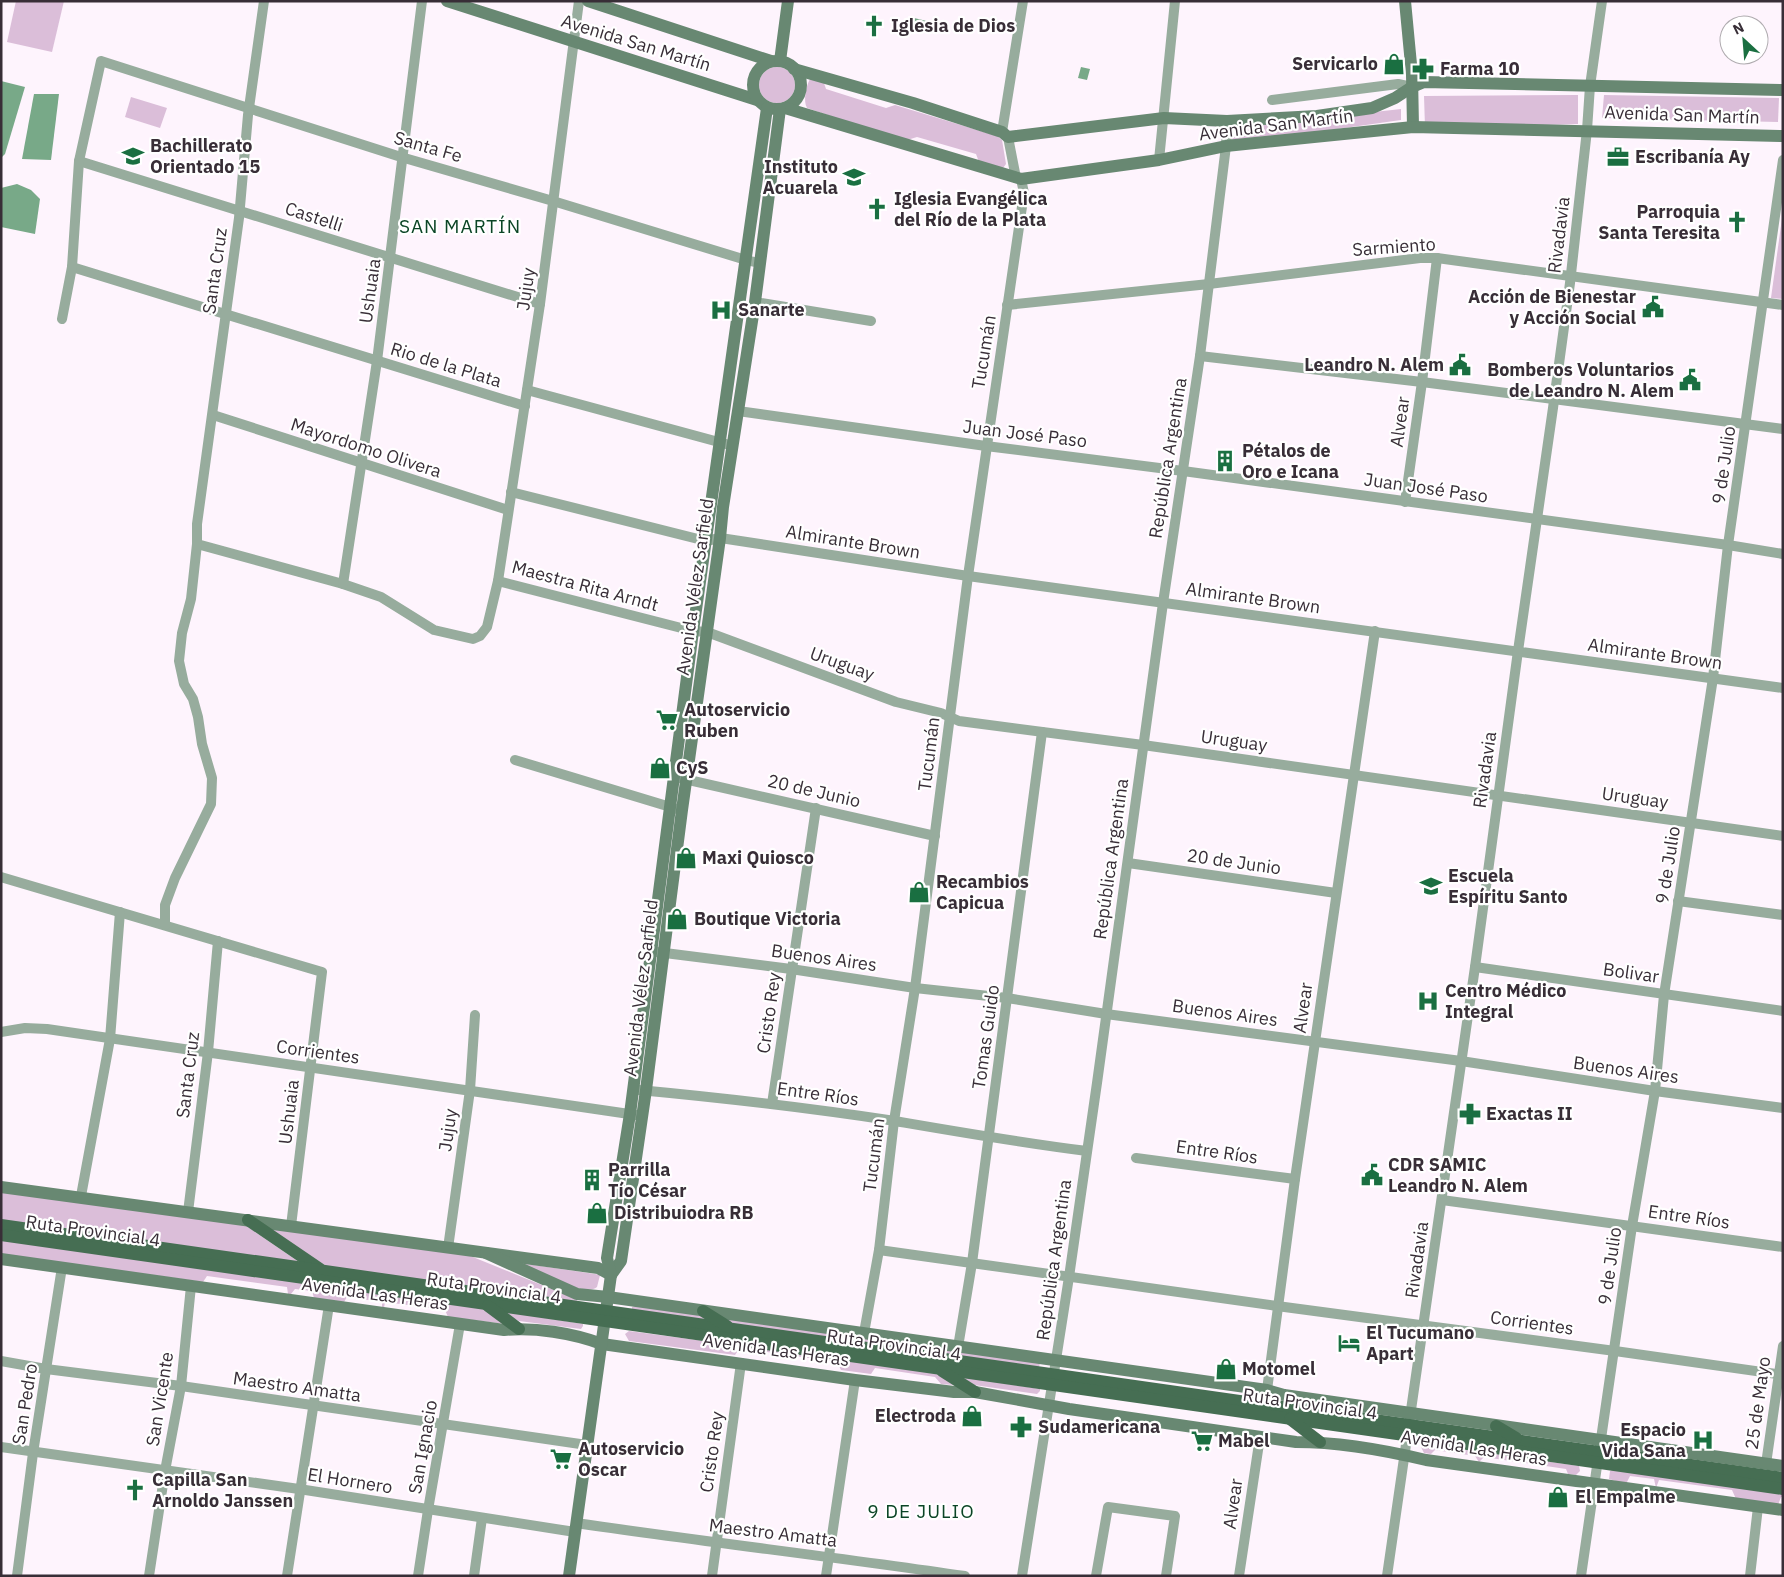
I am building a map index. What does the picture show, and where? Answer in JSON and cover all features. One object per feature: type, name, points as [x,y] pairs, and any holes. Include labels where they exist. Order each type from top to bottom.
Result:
[{"type":"main road","name":"Avenida San Martín","points":[[447,1],[463,4],[772,106],[1018,178],[1159,160],[1226,146],[1413,127],[1783,136]]},
{"type":"main road","name":"Avenida San Martín","points":[[588,1],[622,7],[776,61]]},
{"type":"main road","points":[[776,61],[788,1]]},
{"type":"main road","points":[[1405,1],[1412,87],[1413,127]]},
{"type":"main road","points":[[776,61],[788,64],[794,68],[801,84],[800,92],[791,104],[772,106],[752,85],[757,70],[764,65],[776,61]]},
{"type":"main road","name":"Avenida San Martín","points":[[794,68],[913,103],[1005,134],[1164,118],[1226,121],[1317,116],[1372,108],[1424,82],[1783,90]]},
{"type":"main road","name":"Avenida Vélez Sarfield","points":[[569,1576],[611,1275],[621,1261],[636,1115],[633,1089],[657,952],[680,778],[693,631],[719,443],[753,261],[772,106]]},
{"type":"main road","name":"Avenida Vélez Sarfield","points":[[680,778],[707,632],[754,302],[753,261]]},
{"type":"main road","name":"Avenida Vélez Sarfield","points":[[636,1115],[646,1090],[657,952]]},
{"type":"main road","points":[[1,1187],[81,1196],[598,1268],[611,1275]]},
{"type":"main road","points":[[248,1220],[322,1270]]},
{"type":"main road","name":"Ruta Provincial 4","points":[[1,1225],[322,1270],[937,1368],[1053,1380],[1410,1425],[1600,1452],[1783,1489]]},
{"type":"main road","name":"Ruta Provincial 4","points":[[1,1235],[486,1304],[731,1329],[1288,1418],[1410,1425],[1783,1478]]},
{"type":"main road","name":"Avenida Las Heras","points":[[486,1253],[577,1294],[703,1310],[1267,1390],[1410,1425],[1496,1426],[1600,1452],[1783,1466]]},
{"type":"main road","name":"Avenida Las Heras","points":[[1,1259],[504,1330],[519,1329],[570,1335],[588,1338],[602,1344],[855,1380],[954,1392],[975,1392],[1049,1406],[1260,1437],[1296,1442],[1320,1442],[1426,1460],[1783,1510]]},
{"type":"main road","points":[[486,1304],[519,1329]]},
{"type":"main road","points":[[703,1310],[731,1329]]},
{"type":"main road","points":[[937,1368],[975,1392]]},
{"type":"main road","points":[[1288,1418],[1320,1442]]},
{"type":"main road","points":[[1496,1426],[1523,1441]]},
{"type":"street","name":"Santa Cruz","points":[[165,925],[165,905],[175,878],[211,804],[212,778],[202,744],[193,699],[184,684],[179,661],[182,633],[191,599],[197,544],[197,524],[226,314],[249,109],[264,1]]},
{"type":"street","name":"Ushuaia","points":[[343,584],[377,361],[422,1]]},
{"type":"street","name":"Jujuy","points":[[498,580],[540,304],[579,1]]},
{"type":"street","points":[[1005,134],[1023,1]]},
{"type":"street","points":[[1159,160],[1175,1]]},
{"type":"street","name":"Rivadavia","points":[[1406,1456],[1571,277],[1590,86],[1602,1]]},
{"type":"street","name":"Santa Fe","points":[[79,161],[101,61],[402,157],[753,261]]},
{"type":"street","points":[[1272,100],[1398,84],[1412,87]]},
{"type":"street","name":"República Argentina","points":[[1022,1576],[1069,1277],[1163,603],[1200,356],[1226,146],[1226,121]]},
{"type":"street","name":"Tucumán","points":[[864,1333],[879,1250],[894,1121],[916,988],[968,576],[1024,193],[1005,134]]},
{"type":"street","name":"9 de Julio","points":[[1581,1576],[1632,1226],[1655,1090],[1664,995],[1712,678],[1728,545],[1783,160]]},
{"type":"street","points":[[62,319],[72,267],[79,161]]},
{"type":"street","name":"Castelli","points":[[79,161],[540,304]]},
{"type":"street","name":"Sarmiento","points":[[1007,306],[1420,258],[1437,258],[1783,305]]},
{"type":"street","name":"Alvear","points":[[1405,502],[1437,258]]},
{"type":"street","name":"Rio de la Plata","points":[[72,267],[524,406]]},
{"type":"street","points":[[754,302],[870,321]]},
{"type":"street","points":[[1200,356],[1422,382],[1783,429]]},
{"type":"street","points":[[527,390],[733,446]]},
{"type":"street","name":"Juan José Paso","points":[[738,411],[1783,554]]},
{"type":"street","name":"Mayordomo Olivera","points":[[213,415],[508,510]]},
{"type":"street","points":[[511,492],[706,541],[720,538]]},
{"type":"street","name":"Almirante Brown","points":[[720,538],[968,576],[1783,688]]},
{"type":"street","name":"Maestra Rita Arndt","points":[[197,544],[343,584],[381,597],[434,630],[473,639],[480,636],[487,627],[498,580],[693,631]]},
{"type":"street","name":"Uruguay","points":[[693,631],[707,632],[896,702],[941,713],[959,721],[1143,745],[1783,836]]},
{"type":"street","name":"Alvear","points":[[1267,1390],[1277,1306],[1352,775],[1375,631]]},
{"type":"street","name":"Tomas Guido","points":[[958,1347],[972,1263],[1042,732]]},
{"type":"street","points":[[515,760],[676,808]]},
{"type":"street","name":"20 de Junio","points":[[680,778],[935,836]]},
{"type":"street","name":"Cristo Rey","points":[[772,1104],[816,808]]},
{"type":"street","name":"20 de Junio","points":[[1128,864],[1336,893]]},
{"type":"street","points":[[1,877],[218,941]]},
{"type":"street","points":[[1678,901],[1783,915]]},
{"type":"street","points":[[81,1196],[110,1039],[120,912]]},
{"type":"street","name":"Santa Cruz","points":[[188,1212],[208,1052],[218,941]]},
{"type":"street","name":"Ushuaia","points":[[218,941],[322,972],[312,1068],[291,1226]]},
{"type":"street","name":"Buenos Aires","points":[[657,952],[791,969],[916,988],[1007,998],[1106,1014],[1460,1061],[1783,1108]]},
{"type":"street","name":"Bolivar","points":[[1475,967],[1783,1011]]},
{"type":"street","name":"Jujuy","points":[[448,1248],[470,1090],[476,1015]]},
{"type":"street","name":"Corrientes","points":[[1,1032],[25,1028],[47,1029],[636,1115]]},
{"type":"street","name":"Entre Ríos","points":[[633,1089],[772,1104],[894,1121],[989,1138],[1087,1151]]},
{"type":"street","name":"Entre Ríos","points":[[1136,1158],[1295,1179]]},
{"type":"street","name":"Entre Ríos","points":[[1442,1200],[1783,1247]]},
{"type":"street","name":"Corrientes","points":[[879,1250],[1781,1375]]},
{"type":"street","name":"San Pedro","points":[[17,1576],[33,1452],[62,1267]]},
{"type":"street","name":"San Vicente","points":[[149,1576],[165,1471],[181,1386],[192,1286]]},
{"type":"street","points":[[287,1576],[328,1305]]},
{"type":"street","name":"San Ignacio","points":[[418,1576],[460,1324]]},
{"type":"street","name":"25 de Mayo","points":[[1766,1464],[1781,1375],[1783,1346]]},
{"type":"street","name":"Maestro Amatta","points":[[1,1361],[46,1369],[181,1386],[588,1445]]},
{"type":"street","name":"Cristo Rey","points":[[712,1576],[741,1363]]},
{"type":"street","points":[[826,1576],[855,1380]]},
{"type":"street","name":"Alvear","points":[[1239,1576],[1260,1437]]},
{"type":"street","name":"El Hornero","points":[[1,1447],[299,1489],[482,1518],[576,1527]]},
{"type":"street","points":[[1387,1576],[1406,1456]]},
{"type":"street","points":[[1096,1576],[1108,1506],[1175,1516],[1166,1576]]},
{"type":"street","points":[[1750,1576],[1758,1507]]},
{"type":"street","points":[[474,1576],[482,1518]]},
{"type":"street","name":"Maestro Amatta","points":[[576,1527],[828,1556],[966,1576]]},
{"type":"shaded area","points":[[16,1],[64,1],[52,52],[7,42]]},
{"type":"shaded area","points":[[914,18],[931,22],[929,30],[912,26]]},
{"type":"shaded area","points":[[777,67],[784,68],[790,72],[794,78],[794,92],[790,98],[784,102],[777,103],[770,102],[764,98],[760,92],[759,85],[760,78],[764,72],[770,68]]},
{"type":"shaded area","points":[[1081,67],[1090,69],[1087,80],[1078,78]]},
{"type":"shaded area","points":[[810,79],[824,83],[826,89],[886,108],[895,105],[997,136],[1002,140],[1006,164],[1003,168],[979,162],[976,154],[917,137],[904,141],[807,108],[805,101]]},
{"type":"shaded area","points":[[1,81],[25,87],[5,154],[1,158]]},
{"type":"shaded area","points":[[34,94],[59,94],[51,160],[22,159]]},
{"type":"shaded area","points":[[1578,95],[1578,124],[1425,128],[1424,96]]},
{"type":"shaded area","points":[[1604,95],[1779,98],[1778,122],[1602,118]]},
{"type":"shaded area","points":[[131,97],[167,108],[160,128],[125,117]]},
{"type":"shaded area","points":[[1401,109],[1401,120],[1230,144],[1232,128]]},
{"type":"shaded area","points":[[17,184],[31,190],[40,199],[35,234],[1,227],[1,188]]},
{"type":"shaded area","points":[[1783,211],[1783,299],[1771,298]]},
{"type":"shaded area","points":[[1,1190],[245,1225],[299,1262],[1,1221]]},
{"type":"shaded area","points":[[270,1228],[468,1255],[576,1299],[578,1302],[326,1268]]},
{"type":"shaded area","points":[[1,1240],[482,1307],[505,1324],[448,1317],[445,1310],[385,1302],[384,1308],[382,1308],[382,1302],[347,1297],[344,1302],[314,1298],[312,1291],[295,1289],[291,1294],[288,1294],[287,1287],[207,1276],[203,1282],[1,1254]]},
{"type":"shaded area","points":[[520,1263],[600,1275],[597,1287],[582,1289],[559,1282]]},
{"type":"shaded area","points":[[632,1307],[695,1313],[709,1320],[632,1310]]},
{"type":"shaded area","points":[[504,1311],[583,1324],[583,1326],[581,1329],[519,1321],[505,1314]]},
{"type":"shaded area","points":[[725,1317],[1040,1363],[1039,1367],[740,1326],[724,1321]]},
{"type":"shaded area","points":[[629,1331],[936,1372],[953,1385],[941,1384],[935,1377],[875,1368],[871,1374],[841,1370],[837,1362],[740,1348],[735,1355],[629,1341],[625,1334]]},
{"type":"shaded area","points":[[962,1377],[1040,1389],[1040,1391],[1037,1394],[974,1385]]},
{"type":"shaded area","points":[[1423,1444],[1579,1466],[1580,1471],[1576,1475],[1568,1474],[1566,1469],[1484,1457],[1479,1462],[1475,1456],[1435,1450],[1431,1454],[1424,1453],[1421,1447]]},
{"type":"shaded area","points":[[1610,1471],[1783,1493],[1783,1497],[1781,1497],[1778,1505],[1736,1499],[1732,1490],[1659,1480],[1656,1488],[1654,1479],[1630,1476],[1626,1484],[1609,1479]]},
{"type":"place","name":"Iglesia de Dios","points":[[874,26]]},
{"type":"place","name":"Servicarlo","points":[[1394,64]]},
{"type":"place","name":"Farma 10","points":[[1423,69]]},
{"type":"place","name":"Bachillerato Orientado 15","points":[[133,156]]},
{"type":"place","name":"Escribanía Ay","points":[[1618,157]]},
{"type":"place","name":"Instituto Acuarela","points":[[854,177]]},
{"type":"place","name":"Iglesia Evangélica del Río de la Plata","points":[[877,209]]},
{"type":"place","name":"Parroquia Santa Teresita","points":[[1737,222]]},
{"type":"place","name":"Acción de Bienestar y Acción Social","points":[[1653,307]]},
{"type":"place","name":"Sanarte","points":[[721,310]]},
{"type":"place","name":"Leandro N. Alem","points":[[1460,365]]},
{"type":"place","name":"Bomberos Voluntarios de Leandro N. Alem","points":[[1690,380]]},
{"type":"place","name":"Pétalos de Oro e Icana","points":[[1225,461]]},
{"type":"place","name":"Autoservicio Ruben","points":[[667,720]]},
{"type":"place","name":"CyS","points":[[660,768]]},
{"type":"place","name":"Maxi Quiosco","points":[[686,858]]},
{"type":"place","name":"Escuela Espíritu Santo","points":[[1431,886]]},
{"type":"place","name":"Recambios Capicua","points":[[919,892]]},
{"type":"place","name":"Boutique Victoria","points":[[677,919]]},
{"type":"place","name":"Centro Médico Integral","points":[[1428,1001]]},
{"type":"place","name":"Exactas II","points":[[1470,1114]]},
{"type":"place","name":"CDR SAMIC Leandro N. Alem","points":[[1372,1175]]},
{"type":"place","name":"Parrilla Tío César","points":[[592,1180]]},
{"type":"place","name":"Distribuiodra RB","points":[[597,1213]]},
{"type":"place","name":"El Tucumano Apart","points":[[1349,1343]]},
{"type":"place","name":"Motomel","points":[[1226,1369]]},
{"type":"place","name":"Electroda","points":[[972,1416]]},
{"type":"place","name":"Sudamericana","points":[[1021,1427]]},
{"type":"place","name":"Espacio Vida Sana","points":[[1703,1440]]},
{"type":"place","name":"Mabel","points":[[1202,1441]]},
{"type":"place","name":"Autoservicio Oscar","points":[[561,1459]]},
{"type":"place","name":"Capilla San Arnoldo Janssen","points":[[135,1490]]},
{"type":"place","name":"El Empalme","points":[[1558,1497]]},
{"type":"district","name":"SAN MARTÍN","points":[[460,226]]},
{"type":"district","name":"9 DE JULIO","points":[[921,1511]]}]
